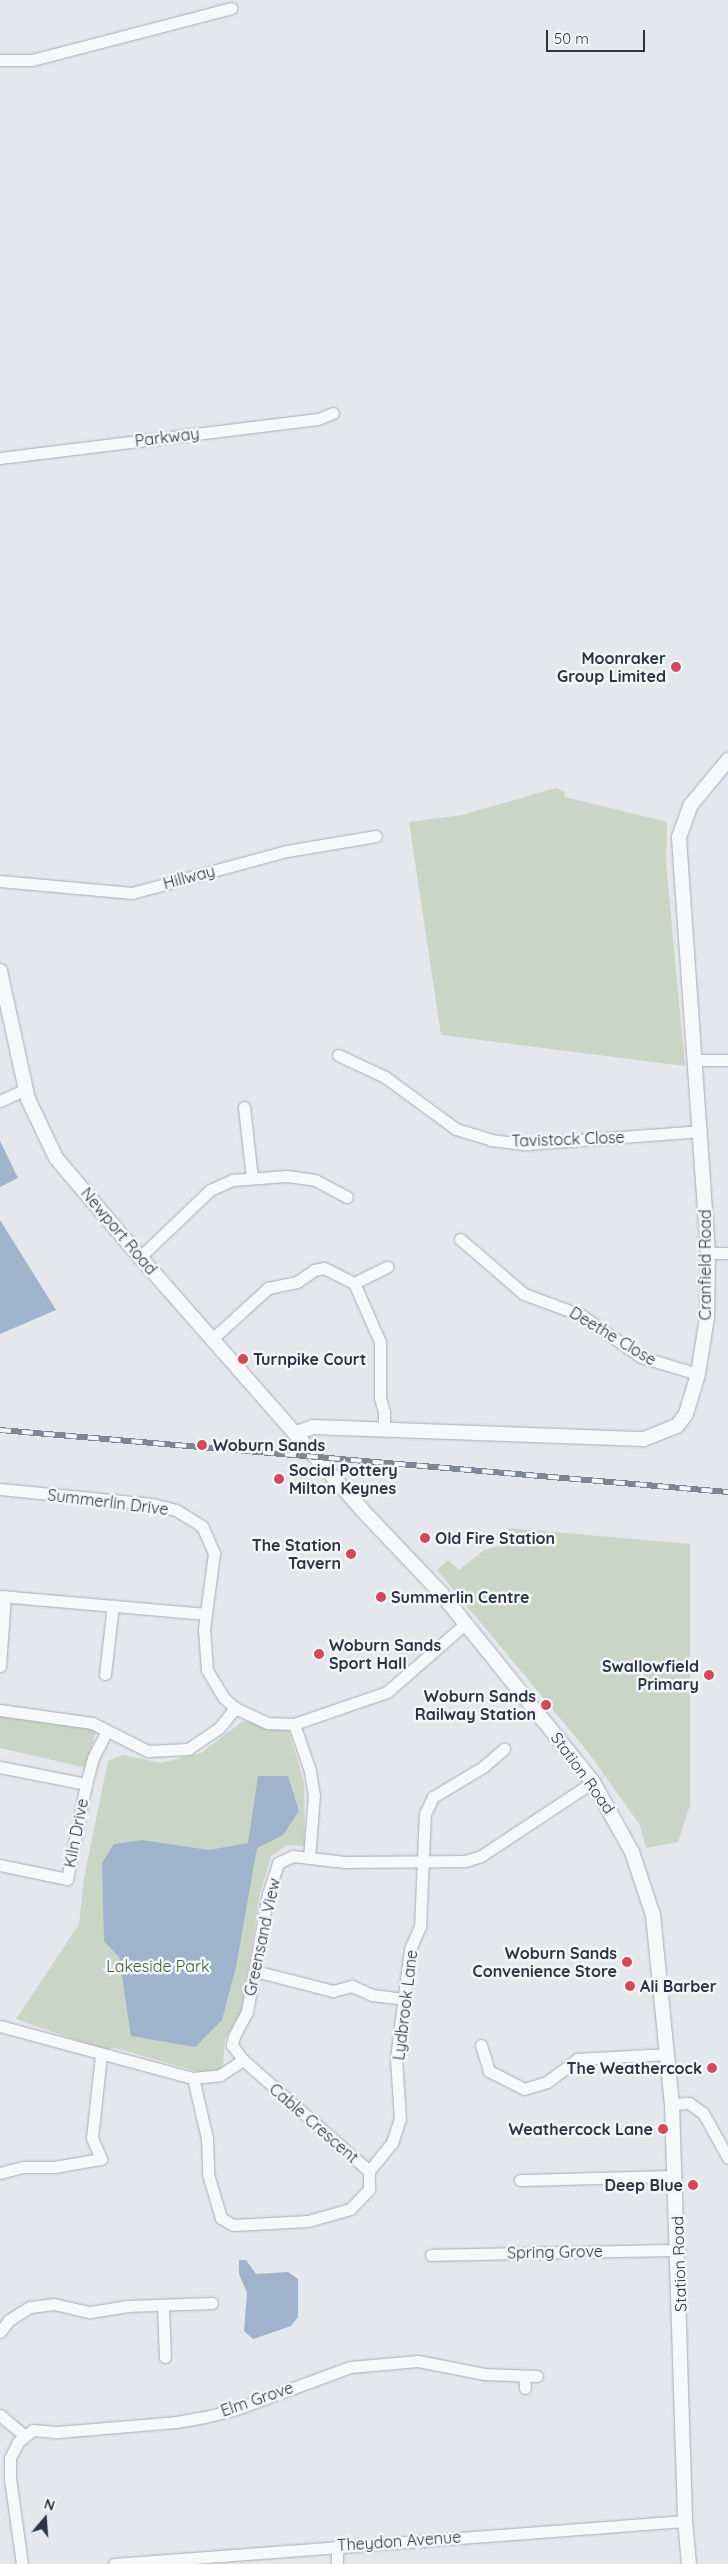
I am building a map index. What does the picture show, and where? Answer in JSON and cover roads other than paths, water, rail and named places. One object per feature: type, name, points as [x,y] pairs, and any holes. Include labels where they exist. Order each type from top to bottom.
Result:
[{"type":"street","points":[[0,60],[32,60],[230,8]]},
{"type":"street","name":"Parkway","points":[[0,458],[318,419],[333,413]]},
{"type":"street","name":"Cranfield Road","points":[[296,1433],[313,1426],[644,1439],[677,1426],[686,1414],[698,1374],[708,1318],[708,1253],[701,1131],[694,1060],[679,837],[690,806],[728,760]]},
{"type":"street","name":"Hillway","points":[[0,881],[132,893],[287,851],[376,836]]},
{"type":"street","name":"Newport Road","points":[[0,970],[26,1089],[56,1158],[140,1257],[312,1452]]},
{"type":"street","name":"Tavistock Close","points":[[338,1055],[385,1077],[456,1129],[491,1140],[525,1144],[701,1131]]},
{"type":"street","points":[[694,1060],[728,1060]]},
{"type":"street","points":[[0,1102],[26,1089]]},
{"type":"street","points":[[244,1107],[252,1178]]},
{"type":"street","points":[[140,1257],[210,1190],[232,1180],[287,1176],[315,1180],[347,1197]]},
{"type":"street","name":"Deethe Close","points":[[460,1239],[524,1294],[581,1315],[641,1357],[698,1374]]},
{"type":"street","points":[[708,1253],[728,1252]]},
{"type":"street","points":[[354,1283],[387,1267]]},
{"type":"street","points":[[212,1339],[268,1288],[297,1282],[314,1270],[324,1268],[354,1283],[380,1342],[380,1398],[384,1412],[384,1430]]},
{"type":"street","name":"Station Road","points":[[312,1452],[466,1623],[593,1782],[632,1852],[653,1915],[672,2104],[679,2250],[685,2521],[689,2564]]},
{"type":"street","name":"Summerlin Drive","points":[[0,1489],[152,1504],[191,1518],[206,1533],[214,1553],[206,1614],[207,1670],[224,1698],[235,1708],[267,1723],[294,1724],[387,1692],[466,1623]]},
{"type":"street","points":[[0,1666],[3,1596],[206,1614]]},
{"type":"street","points":[[105,1674],[113,1605]]},
{"type":"street","points":[[0,1710],[92,1723],[148,1751],[188,1749],[219,1728],[235,1708]]},
{"type":"street","points":[[294,1724],[310,1771],[314,1795],[310,1858]]},
{"type":"street","points":[[86,1784],[93,1758],[107,1731]]},
{"type":"street","name":"Lydbrook Lane","points":[[369,2171],[392,2143],[400,2119],[396,2058],[406,1999],[410,1949],[420,1927],[421,1862],[425,1814],[433,1797],[483,1767],[504,1749]]},
{"type":"street","name":"Kiln Drive","points":[[0,1767],[86,1784],[67,1880],[0,1865]]},
{"type":"street","name":"Greensand View","points":[[243,2060],[232,2045],[247,2012],[268,1894],[278,1863],[293,1856],[345,1862],[465,1861],[481,1856],[593,1782]]},
{"type":"street","points":[[255,1971],[333,1991],[352,1986],[372,1995],[406,1999]]},
{"type":"street","points":[[0,2026],[101,2056],[193,2078],[220,2075],[243,2060]]},
{"type":"street","points":[[481,2045],[489,2071],[524,2089],[547,2082],[577,2059],[667,2054]]},
{"type":"street","points":[[0,2173],[23,2167],[54,2167],[101,2159],[92,2138],[101,2056]]},
{"type":"street","name":"Cable Crescent","points":[[193,2078],[208,2138],[208,2174],[221,2218],[233,2225],[308,2221],[350,2209],[369,2189],[369,2171],[243,2060]]},
{"type":"street","points":[[672,2104],[688,2103],[703,2113],[728,2158]]},
{"type":"street","points":[[520,2180],[675,2176]]},
{"type":"street","name":"Spring Grove","points":[[431,2255],[679,2250]]},
{"type":"street","points":[[0,2332],[9,2320],[30,2307],[54,2304],[90,2312],[127,2306],[212,2303]]},
{"type":"street","points":[[164,2306],[165,2357]]},
{"type":"street","name":"Elm Grove","points":[[24,2435],[33,2430],[78,2431],[205,2417],[236,2409],[350,2367],[418,2361],[484,2374],[537,2376]]},
{"type":"street","points":[[524,2376],[525,2388]]},
{"type":"street","points":[[0,2415],[24,2435],[10,2458],[5,2480],[22,2564]]},
{"type":"street","name":"Theydon Avenue","points":[[114,2564],[171,2562],[337,2546],[685,2521]]},
{"type":"street","points":[[337,2546],[337,2564]]},
{"type":"water","points":[[0,1141],[18,1178],[0,1187]]},
{"type":"water","points":[[0,1220],[56,1310],[0,1334]]},
{"type":"water","points":[[258,1776],[288,1776],[299,1811],[283,1835],[257,1848],[236,1967],[222,2020],[195,2047],[131,2036],[119,1957],[104,1941],[102,1863],[114,1844],[142,1840],[209,1850],[248,1843]]},
{"type":"water","points":[[239,2260],[246,2260],[256,2274],[288,2272],[298,2279],[298,2317],[291,2326],[253,2339],[244,2331],[247,2293],[239,2274]]},
{"type":"railway","points":[[0,1430],[728,1492]]},
{"type":"place","name":"Moonraker Group Limited","points":[[676,667]]},
{"type":"place","name":"Turnpike Court","points":[[243,1359]]},
{"type":"place","name":"Woburn Sands","points":[[202,1445]]},
{"type":"place","name":"Social Pottery Milton Keynes","points":[[279,1479]]},
{"type":"place","name":"Old Fire Station","points":[[425,1538]]},
{"type":"place","name":"The Station Tavern","points":[[351,1554]]},
{"type":"place","name":"Summerlin Centre","points":[[381,1597]]},
{"type":"place","name":"Woburn Sands Sport Hall","points":[[319,1654]]},
{"type":"place","name":"Swallowfield Primary","points":[[709,1675]]},
{"type":"place","name":"Woburn Sands Railway Station","points":[[546,1705]]},
{"type":"place","name":"Woburn Sands Convenience Store","points":[[627,1962]]},
{"type":"place","name":"Ali Barber","points":[[630,1986]]},
{"type":"place","name":"The Weathercock","points":[[712,2068]]},
{"type":"place","name":"Weathercock Lane","points":[[663,2129]]},
{"type":"place","name":"Deep Blue","points":[[693,2185]]},
{"type":"park label","name":"Lakeside Park","points":[[158,1966]]}]
